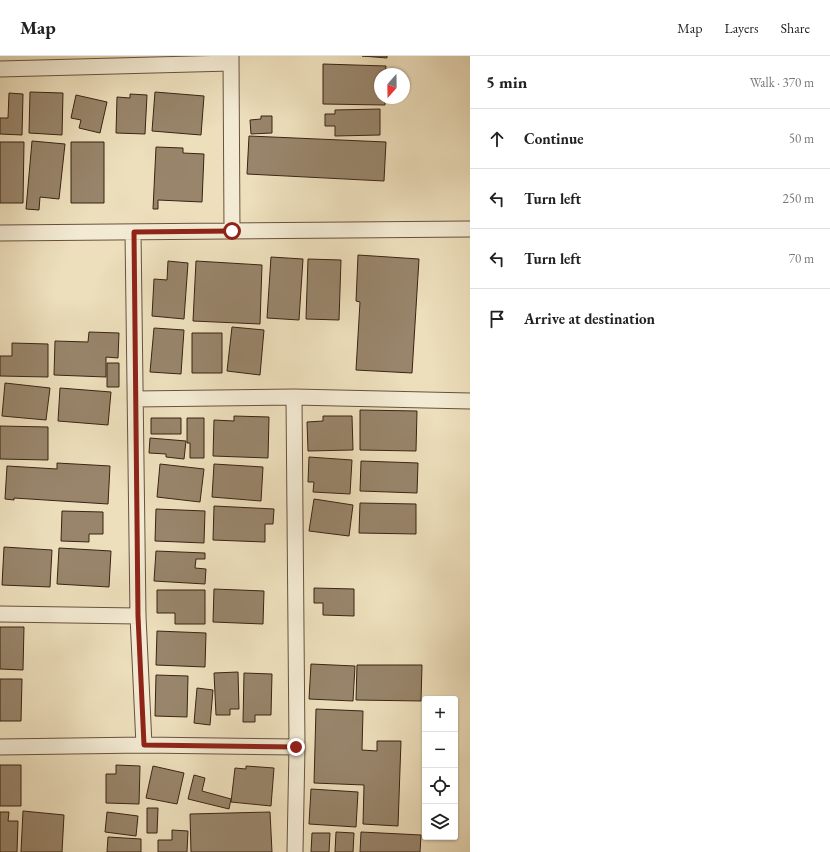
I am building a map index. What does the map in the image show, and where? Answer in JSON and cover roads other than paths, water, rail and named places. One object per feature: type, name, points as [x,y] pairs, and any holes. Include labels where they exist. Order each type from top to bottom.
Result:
[{"type":"street","points":[[0,68],[92,61],[231,60],[232,231]]},
{"type":"street","points":[[0,233],[470,229]]},
{"type":"street","points":[[134,232],[138,616],[144,745]]},
{"type":"street","points":[[136,399],[294,397],[470,401]]},
{"type":"street","points":[[294,397],[296,747],[295,852]]},
{"type":"street","points":[[0,614],[138,616]]},
{"type":"street","points":[[0,747],[144,745],[296,747]]}]
